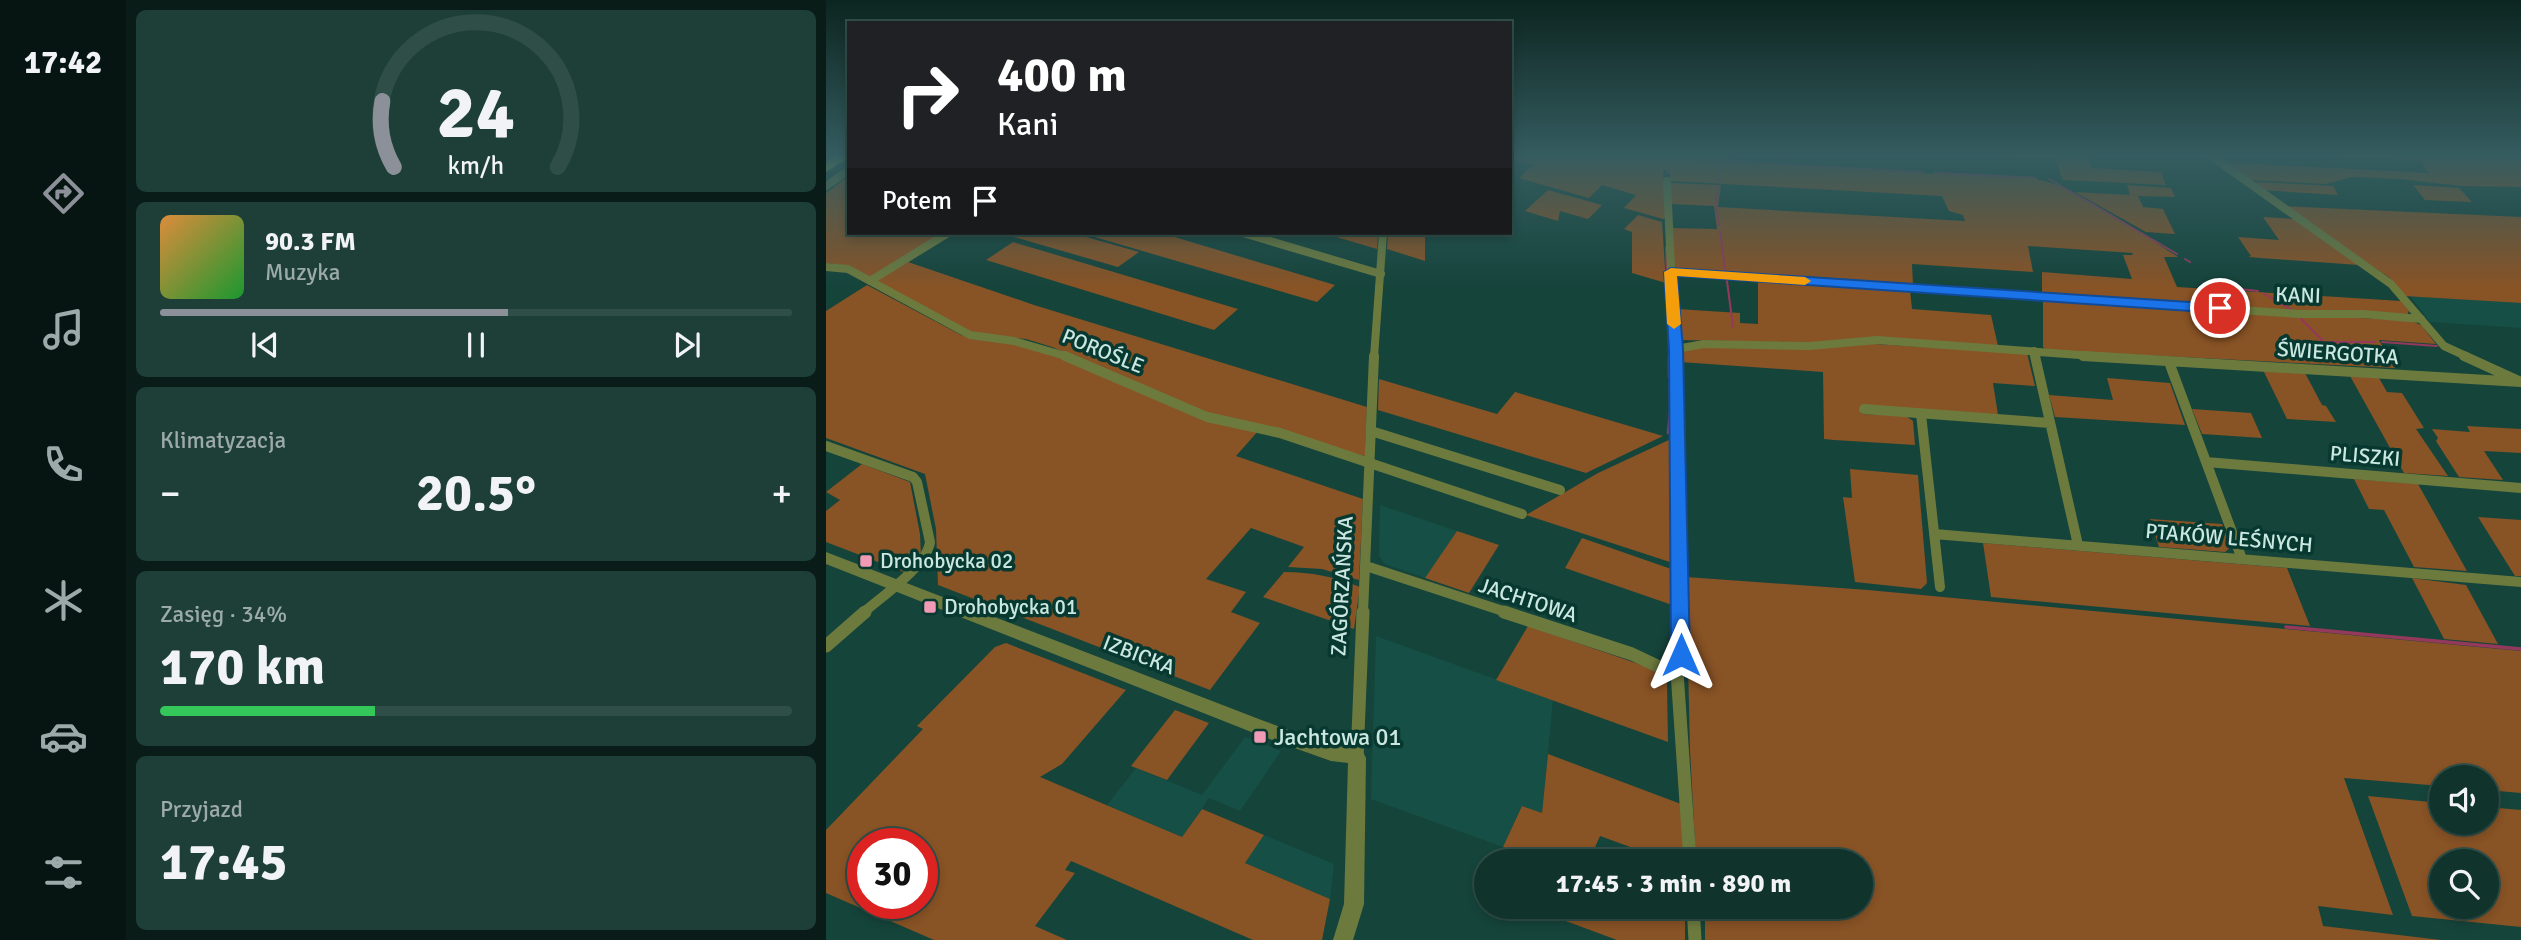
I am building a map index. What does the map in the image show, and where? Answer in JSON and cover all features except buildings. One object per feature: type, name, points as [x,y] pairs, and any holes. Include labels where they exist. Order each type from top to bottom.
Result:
[{"type":"street","points":[[1668,200],[1676,349],[1681,612],[1681,655],[1677,672],[1689,849]]},
{"type":"street","points":[[2273,200],[2391,284],[2444,346],[2519,383],[2521,394]]},
{"type":"street","points":[[870,281],[945,235]]},
{"type":"street","points":[[1251,235],[1381,274]]},
{"type":"street","name":"ZAGÓRZAŃSKA","points":[[1343,940],[1354,904],[1357,758],[1371,431],[1383,235]]},
{"type":"street","name":"POROŚLE","points":[[826,267],[848,269],[970,335],[1014,341],[1064,355],[1208,417],[1280,433],[1522,514]]},
{"type":"street","name":"KANI","points":[[1671,272],[2299,314],[2362,314],[2421,319]]},
{"type":"street","name":"ŚWIERGOTKA","points":[[1676,349],[1704,344],[1810,346],[1877,340],[2169,362],[2519,383]]},
{"type":"street","points":[[2034,351],[2078,545]]},
{"type":"street","points":[[2169,362],[2242,559]]},
{"type":"street","points":[[1864,409],[2050,423]]},
{"type":"street","points":[[1921,414],[1940,587]]},
{"type":"street","points":[[1371,431],[1560,491]]},
{"type":"street","points":[[826,446],[912,477],[917,482],[930,532],[929,551],[921,562],[826,646]]},
{"type":"street","name":"PLISZKI","points":[[2206,462],[2521,488]]},
{"type":"street","name":"PTAKÓW LEŚNYCH","points":[[1934,534],[2521,582]]},
{"type":"street","name":"IZBICKA","points":[[826,558],[1264,729],[1331,754],[1347,753],[1357,758]]},
{"type":"street","name":"JACHTOWA","points":[[1366,566],[1632,654],[1670,672],[1677,672]]},
{"type":"street","points":[[1694,919],[1695,940]]},
{"type":"shaded area","points":[[826,200],[847,200],[847,235],[950,235],[908,262],[1034,305],[1367,407],[1365,456],[1213,415],[1052,347],[1026,339],[969,331],[850,266],[826,263]]},
{"type":"shaded area","points":[[1537,200],[1584,200],[1602,205],[1588,219],[1560,211],[1558,221],[1525,211]]},
{"type":"shaded area","points":[[1632,200],[1665,200],[1666,217],[1663,219],[1624,208]]},
{"type":"shaded area","points":[[1671,200],[1719,200],[1718,207],[1965,221],[1963,215],[1949,211],[1944,200],[2087,200],[2178,257],[2164,257],[2177,287],[2401,301],[2409,311],[2407,315],[2298,311],[2047,294],[2042,292],[2042,272],[2132,279],[2123,255],[2133,253],[2028,246],[2033,272],[1912,264],[1913,285],[1674,267],[1672,228],[1717,229],[1714,206],[1671,204]]},
{"type":"shaded area","points":[[2089,200],[2140,200],[2143,207],[2163,209],[2175,234],[2146,232]]},
{"type":"shaded area","points":[[2425,200],[2470,200],[2472,202]]},
{"type":"shaded area","points":[[2283,206],[2521,217],[2521,303],[2404,296],[2390,278]]},
{"type":"shaded area","points":[[1638,215],[1662,222],[1666,283],[1632,273],[1632,232],[1624,229]]},
{"type":"shaded area","points":[[2263,217],[2295,219],[2359,265],[2248,257],[2251,256],[2238,237],[2279,240]]},
{"type":"shaded area","points":[[1007,235],[1079,235],[1139,252],[1118,267]]},
{"type":"shaded area","points":[[1088,235],[1168,235],[1335,285],[1317,302]]},
{"type":"shaded area","points":[[1330,235],[1378,235],[1377,249]]},
{"type":"shaded area","points":[[1388,235],[1425,235],[1425,261],[1387,249]]},
{"type":"shaded area","points":[[1013,242],[1238,309],[1214,330],[986,260]]},
{"type":"shaded area","points":[[1758,280],[1910,290],[1912,309],[1991,315],[1998,346],[1679,340],[1677,309],[1740,313],[1740,323],[1758,324]]},
{"type":"shaded area","points":[[867,285],[961,335],[1018,345],[1061,357],[1205,419],[1259,430],[1236,456],[1363,499],[1359,580],[1322,569],[1288,567],[1304,547],[1251,528],[1206,579],[1246,592],[1231,612],[1260,623],[1210,690],[938,585],[936,529],[925,474],[826,438],[826,311]]},
{"type":"shaded area","points":[[2410,296],[2521,303],[2521,328],[2430,322]]},
{"type":"shaded area","points":[[2046,299],[2411,321],[2421,325],[2436,344],[2379,340],[2395,368],[2046,350],[2043,347],[2043,301]]},
{"type":"shaded area","points":[[1857,343],[2027,353],[2035,386],[1993,383],[1998,415],[1861,405],[1862,414],[1906,416],[1913,421],[1915,445],[1834,440],[1824,439],[1823,372],[1680,362],[1683,351],[1693,348]]},
{"type":"shaded area","points":[[2263,370],[2305,373],[2322,405],[2326,406],[2336,422],[2287,419]]},
{"type":"shaded area","points":[[2350,376],[2379,378],[2387,392],[2402,393],[2424,428],[2416,429],[2448,476],[2404,473]]},
{"type":"shaded area","points":[[2107,378],[2170,383],[2185,425],[2055,417],[2049,395],[2113,400]]},
{"type":"shaded area","points":[[1379,379],[1497,414],[1515,392],[1663,436],[1586,473],[1378,410]]},
{"type":"shaded area","points":[[2192,409],[2251,413],[2262,438],[2202,434]]},
{"type":"shaded area","points":[[2467,426],[2521,429],[2521,453],[2484,451],[2503,480],[2459,477],[2436,441],[2438,438],[2432,429],[2470,432]]},
{"type":"shaded area","points":[[1671,439],[1675,440],[1676,564],[1526,515],[1598,473]]},
{"type":"shaded area","points":[[862,464],[910,482],[920,534],[921,557],[904,572],[826,542],[826,511],[840,500],[826,492]]},
{"type":"shaded area","points":[[1850,469],[1918,475],[1927,583],[1921,589],[1855,582],[1843,497],[1852,498]]},
{"type":"shaded area","points":[[2354,479],[2418,484],[2467,571],[2414,567],[2384,510],[2369,509]]},
{"type":"shaded area","points":[[1380,505],[1457,531],[1425,578],[1385,564],[1379,556]]},
{"type":"shaded area","points":[[2478,517],[2521,520],[2521,576],[2515,576]]},
{"type":"shaded area","points":[[2150,519],[2222,524],[2231,547],[2225,552],[2159,547]]},
{"type":"shaded area","points":[[1457,531],[1499,545],[1469,593],[1425,578]]},
{"type":"shaded area","points":[[1582,538],[1677,571],[1678,607],[1565,568]]},
{"type":"shaded area","points":[[1983,543],[2287,568],[2310,626],[1991,597]]},
{"type":"shaded area","points":[[1284,572],[1323,576],[1360,587],[1354,629],[1263,597]]},
{"type":"shaded area","points":[[1686,577],[1868,590],[2521,651],[2521,793],[2499,791],[2499,765],[2429,765],[2429,785],[2344,778],[2393,915],[2318,906],[2323,926],[2441,940],[1705,940],[1705,919],[1873,919],[1873,849],[1695,849]]},
{"type":"shaded area","points":[[2412,578],[2466,585],[2498,644],[2444,639]]},
{"type":"shaded area","points":[[1528,626],[1659,671],[1667,683],[1668,742],[1496,680]]},
{"type":"shaded area","points":[[1376,636],[1553,700],[1542,814],[1522,806],[1503,847],[1371,799]]},
{"type":"shaded area","points":[[1006,643],[1126,690],[1062,764],[1040,777],[1182,837],[1202,809],[1264,835],[1245,863],[1330,899],[1322,940],[1253,940],[1071,861],[1065,870],[1075,873],[1035,926],[1067,940],[934,940],[886,919],[938,919],[938,828],[847,828],[847,902],[826,893],[826,830],[923,729],[917,726],[995,647]]},
{"type":"shaded area","points":[[1175,710],[1209,723],[1167,780],[1131,766]]},
{"type":"shaded area","points":[[1245,737],[1281,751],[1240,811],[1209,798],[1182,837],[1107,805],[1136,768],[1202,795]]},
{"type":"shaded area","points":[[1548,754],[1681,804],[1683,849],[1636,849],[1600,836],[1594,849],[1503,847],[1522,806],[1542,813]]},
{"type":"shaded area","points":[[2368,796],[2429,802],[2429,835],[2499,835],[2499,808],[2521,810],[2521,927],[2442,919],[2499,919],[2499,849],[2429,849],[2429,918],[2412,916]]},
{"type":"shaded area","points":[[1264,835],[1334,864],[1330,899],[1245,863]]},
{"type":"shaded area","points":[[1560,919],[1685,919],[1685,940],[1617,940]]},
{"type":"waterway","points":[[1717,200],[1719,226]]},
{"type":"waterway","points":[[2085,200],[2177,254]]},
{"type":"waterway","points":[[1720,231],[1725,270]]},
{"type":"waterway","points":[[1666,247],[1667,282]]},
{"type":"waterway","points":[[2185,259],[2190,262]]},
{"type":"waterway","points":[[1727,281],[1733,327]]},
{"type":"waterway","points":[[1668,287],[1668,301]]},
{"type":"waterway","points":[[2239,289],[2258,291]]},
{"type":"waterway","points":[[2263,293],[2292,310]]},
{"type":"waterway","points":[[1668,308],[1669,357]]},
{"type":"waterway","points":[[2301,319],[2324,342],[2375,342]]},
{"type":"waterway","points":[[2382,342],[2437,346]]},
{"type":"waterway","points":[[1669,357],[1669,377]]},
{"type":"waterway","points":[[1670,386],[1670,406]]},
{"type":"waterway","points":[[1668,433],[1670,412]]},
{"type":"waterway","points":[[2286,627],[2521,649]]},
{"type":"slow traffic","points":[[1674,324],[1671,272],[1805,281]]},
{"type":"place","name":"Drohobycka 02","points":[[866,561]]},
{"type":"place","name":"Drohobycka 01","points":[[930,607]]},
{"type":"place","name":"Jachtowa 01","points":[[1260,737]]},
{"type":"route","points":[[1681,655],[1676,349],[1671,272],[2220,308]]}]
